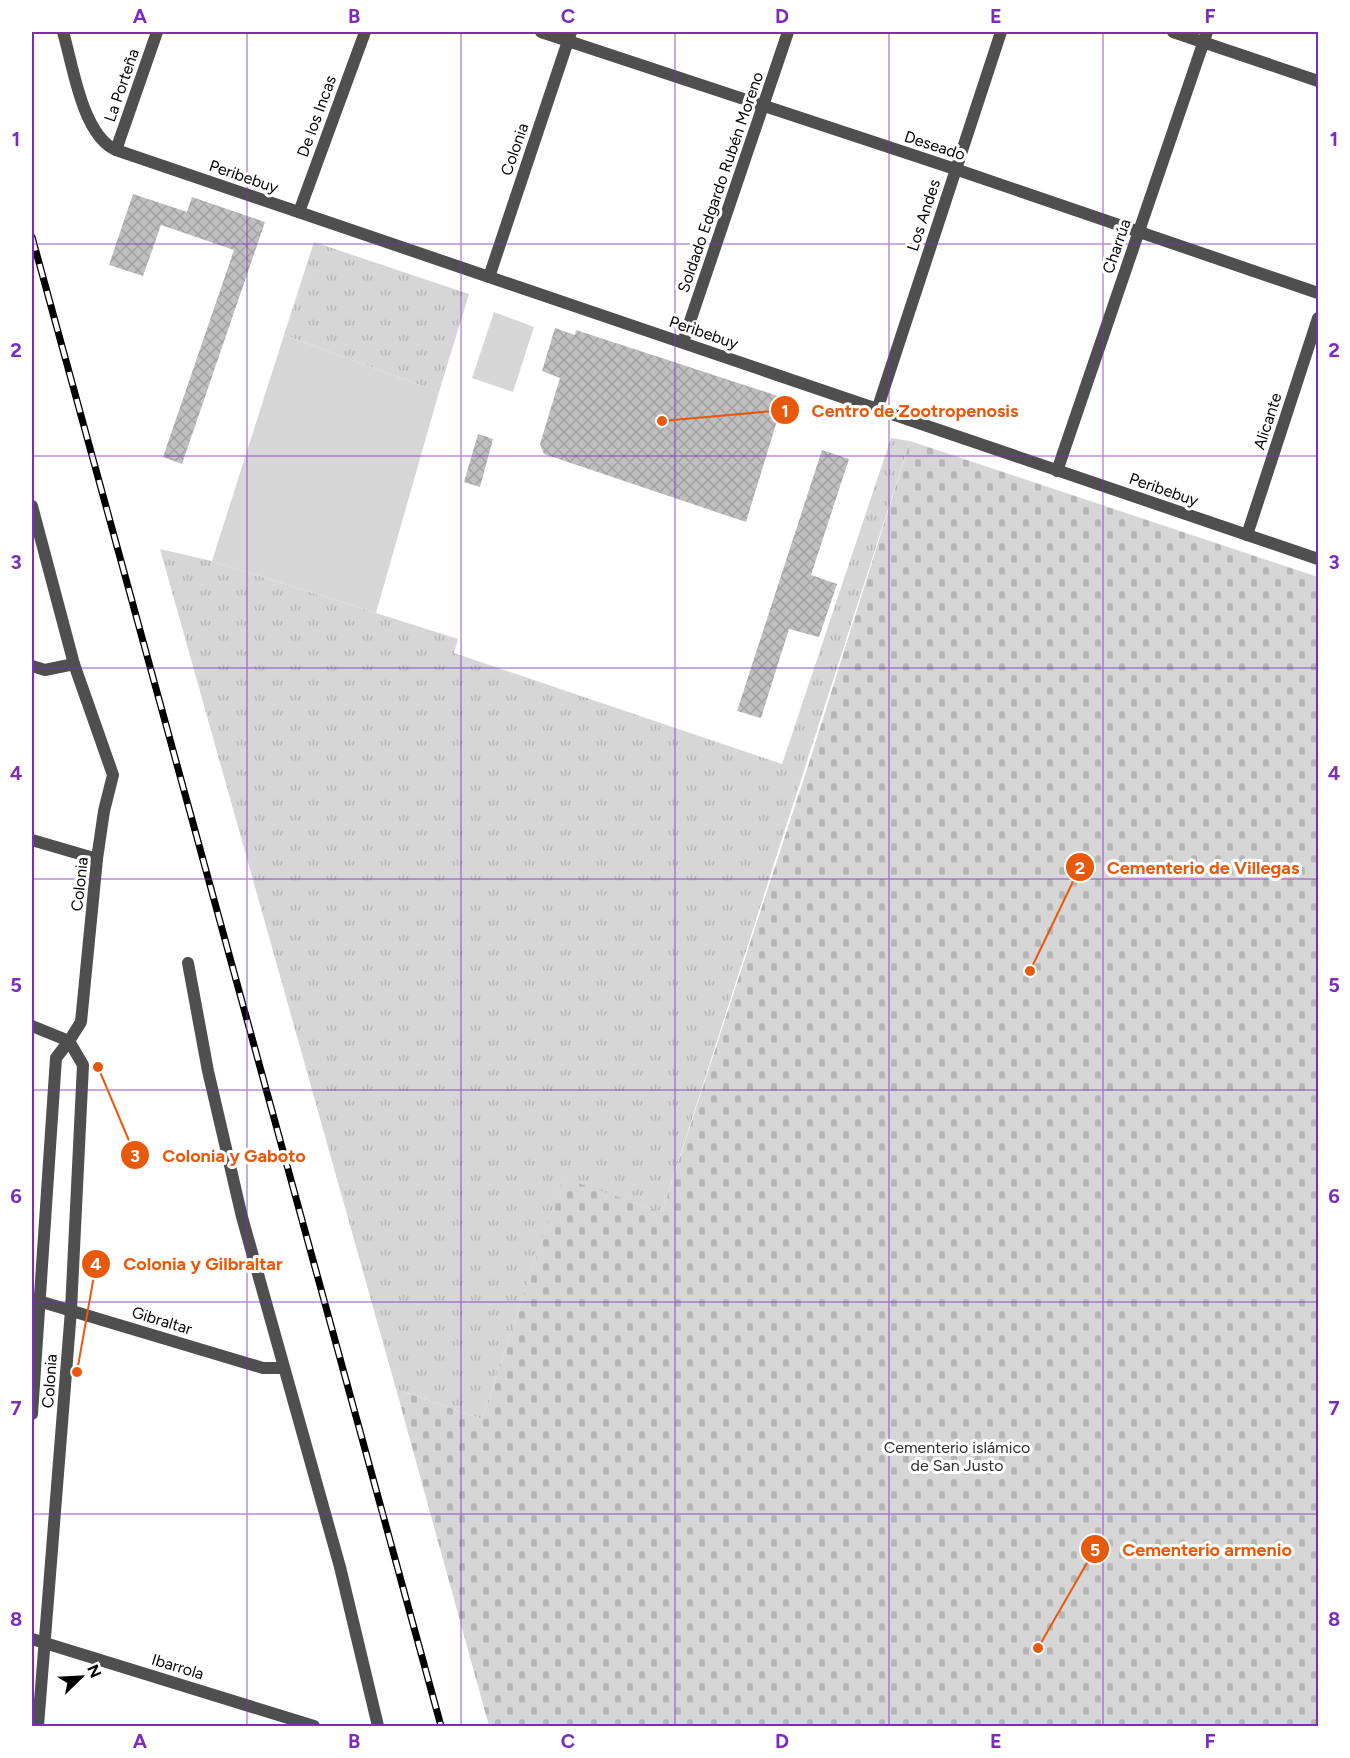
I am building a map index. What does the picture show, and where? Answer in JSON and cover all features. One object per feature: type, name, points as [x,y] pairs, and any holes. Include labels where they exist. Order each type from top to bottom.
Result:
[{"type":"street","name":"Peribebuy","points":[[63,32],[89,123],[106,146],[1318,559]]},
{"type":"street","name":"La Porteña","points":[[116,150],[157,32]]},
{"type":"street","name":"De los Incas","points":[[299,212],[365,32]]},
{"type":"street","name":"Deseado","points":[[541,32],[570,36],[763,107],[955,168],[1318,293]]},
{"type":"street","name":"Soldado Edgardo Rubén Moreno","points":[[683,342],[788,32]]},
{"type":"street","name":"Los Andes","points":[[877,410],[1001,32]]},
{"type":"street","points":[[1173,32],[1206,37],[1318,81]]},
{"type":"street","name":"Colonia","points":[[489,277],[570,36]]},
{"type":"street","name":"Charrúa","points":[[1058,471],[1206,37]]},
{"type":"street","name":"Alicante","points":[[1247,535],[1318,318]]},
{"type":"street","points":[[32,506],[74,664],[45,670],[32,666]]},
{"type":"street","name":"Colonia","points":[[32,1414],[36,1300],[56,1058],[81,1022],[83,1013],[97,859],[104,811],[113,782],[111,765],[74,664]]},
{"type":"street","points":[[32,840],[97,859]]},
{"type":"street","points":[[188,963],[226,1149],[245,1227],[340,1567],[378,1726]]},
{"type":"street","points":[[32,1026],[69,1041]]},
{"type":"street","name":"Colonia","points":[[38,1726],[71,1310],[83,1065],[69,1041]]},
{"type":"street","name":"Gibraltar","points":[[36,1300],[263,1368],[283,1368]]},
{"type":"street","name":"Ibarrola","points":[[32,1639],[45,1641],[314,1726]]},
{"type":"green space","points":[[314,242],[469,294],[439,392],[284,335]]},
{"type":"green space","points":[[494,312],[534,327],[513,392],[472,378]]},
{"type":"green space","points":[[284,335],[439,392],[376,613],[212,561]]},
{"type":"green space","points":[[891,438],[910,441],[662,1212],[563,1179],[482,1419],[396,1389],[160,549],[212,561],[458,639],[454,653],[782,764]]},
{"type":"green space","name":"Cementerio islámico de San Justo","points":[[910,441],[1318,577],[1318,1726],[489,1726],[396,1389],[482,1419],[563,1178],[662,1212],[809,763]]},
{"type":"building","points":[[133,194],[187,212],[192,197],[265,222],[182,464],[163,457],[234,250],[161,225],[143,276],[109,265]]},
{"type":"building","points":[[555,328],[575,335],[576,330],[784,398],[746,522],[544,454],[540,444],[560,378],[542,371]]},
{"type":"building","points":[[478,434],[493,439],[480,487],[464,482]]},
{"type":"building","points":[[822,450],[849,459],[811,575],[837,584],[819,637],[789,629],[761,718],[737,711]]},
{"type":"railway","points":[[32,237],[441,1726]]},
{"type":"place","name":"Centro de Zootropenosis","points":[[662,421]]},
{"type":"place","name":"Cementerio de Villegas","points":[[1030,971]]},
{"type":"place","name":"Colonia y Gaboto","points":[[98,1067]]},
{"type":"place","name":"Colonia y Gilbraltar","points":[[77,1372]]},
{"type":"place","name":"Cementerio armenio","points":[[1038,1648]]}]
